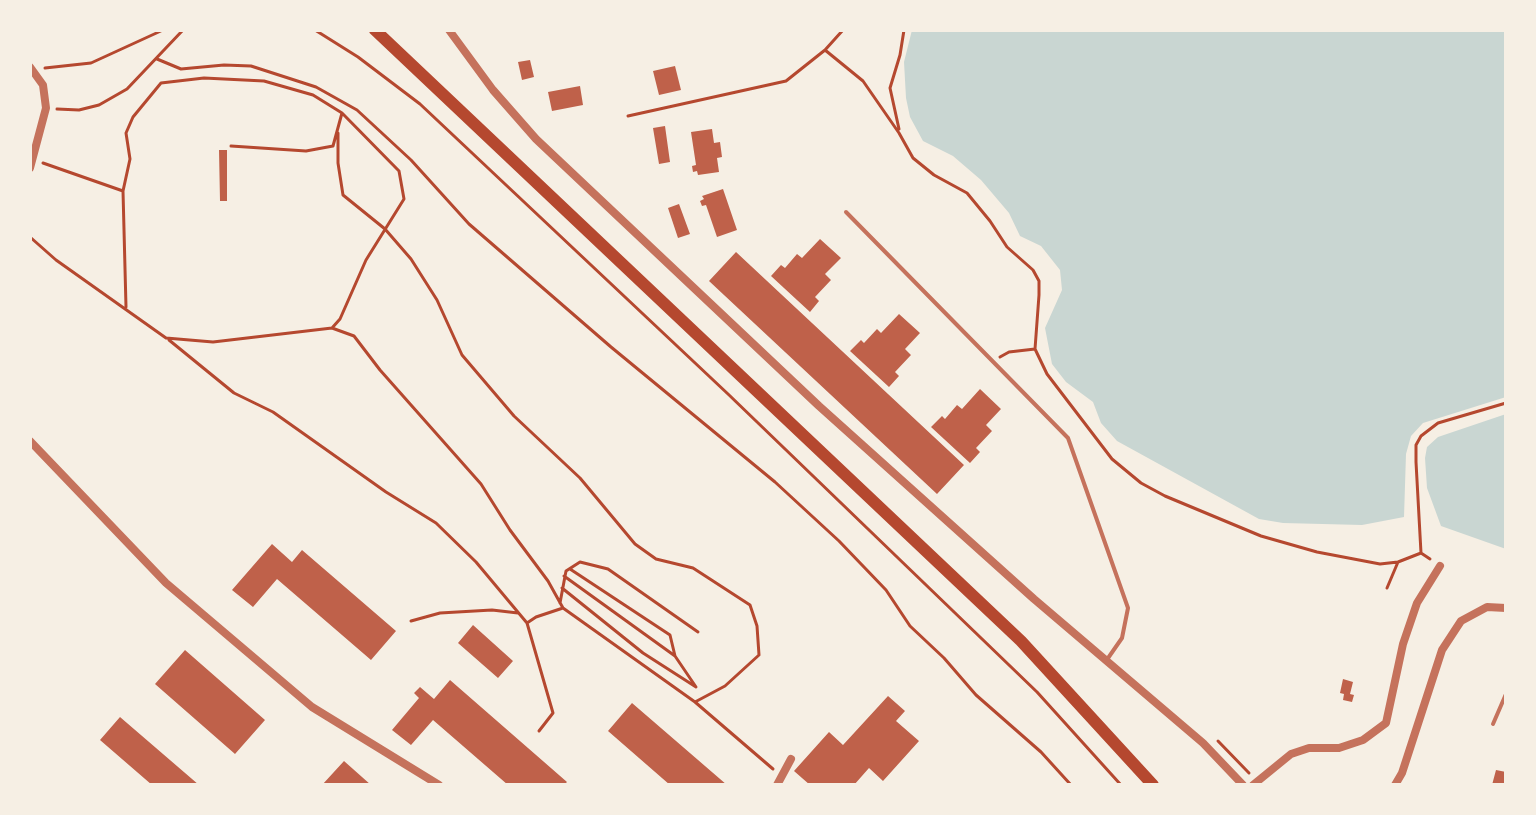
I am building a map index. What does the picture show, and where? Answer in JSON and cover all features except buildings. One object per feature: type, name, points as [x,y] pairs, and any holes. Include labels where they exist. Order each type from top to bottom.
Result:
[{"type":"main road","points":[[363,30],[421,75]]},
{"type":"main road","points":[[375,30],[1011,631],[1153,785]]},
{"type":"street","points":[[449,30],[493,90],[536,139],[819,406],[1203,743],[1243,785]]},
{"type":"street","points":[[31,164],[46,108],[43,85],[32,68]]},
{"type":"street","points":[[30,441],[166,583],[312,707],[439,785]]},
{"type":"street","points":[[1255,784],[1291,754],[1309,748],[1339,748],[1363,740],[1386,723],[1403,644],[1417,603],[1440,566]]},
{"type":"street","points":[[1395,785],[1402,773],[1442,650],[1461,621],[1487,607],[1506,608]]},
{"type":"street","points":[[780,781],[791,759]]},
{"type":"lane","points":[[846,212],[1068,438],[1128,608],[1122,638],[1106,661]]},
{"type":"lane","points":[[1493,724],[1506,694]]},
{"type":"path","points":[[32,68],[91,63],[163,30]]},
{"type":"path","points":[[46,108],[79,110],[99,105],[127,89],[183,30]]},
{"type":"path","points":[[315,30],[358,57],[420,104],[728,394],[1037,692],[1121,785]]},
{"type":"path","points":[[628,116],[786,81],[825,50],[843,30]]},
{"type":"path","points":[[899,133],[890,88],[904,30]]},
{"type":"path","points":[[825,50],[863,81],[913,158],[934,175],[967,193],[1007,247],[1033,270],[1039,281],[1035,349],[1047,374],[1112,459],[1141,483],[1165,496],[1261,536],[1380,564],[1398,562],[1421,553]]},
{"type":"path","points":[[157,59],[181,69],[251,66],[316,87],[354,108],[411,160],[463,219],[619,354],[775,482],[839,541],[886,590],[910,626],[944,658],[976,695],[1041,752],[1071,785]]},
{"type":"path","points":[[126,309],[123,191],[130,159],[126,133],[133,117],[161,83],[204,78],[264,81],[313,95],[342,113],[399,171],[404,199],[366,260],[340,319],[332,328]]},
{"type":"path","points":[[231,146],[306,151],[333,146],[342,113]]},
{"type":"path","points":[[338,133],[338,163],[343,195],[385,229],[411,259],[437,300],[462,355],[514,416],[580,478],[635,544],[656,559],[693,568],[750,605],[757,626],[759,655],[725,686],[695,702]]},
{"type":"path","points":[[31,164],[123,191]]},
{"type":"path","points":[[30,237],[56,260],[166,338],[234,393],[273,412],[386,492],[436,523],[476,562],[527,623],[553,713],[539,731]]},
{"type":"path","points":[[166,338],[213,342],[332,328],[354,336],[380,370],[481,484],[563,608],[695,702],[780,781]]},
{"type":"path","points":[[994,361],[1009,352],[1035,349]]},
{"type":"path","points":[[1421,553],[1416,462],[1416,445],[1421,436],[1438,423],[1506,403]]},
{"type":"path","points":[[1421,553],[1440,566]]},
{"type":"path","points":[[560,603],[564,576],[580,562],[608,569],[698,632]]},
{"type":"path","points":[[1387,588],[1398,562]]},
{"type":"path","points":[[570,569],[670,635],[675,656]]},
{"type":"path","points":[[562,588],[643,653],[696,687],[675,656],[564,576]]},
{"type":"path","points":[[527,623],[563,608]]},
{"type":"path","points":[[411,621],[453,612],[492,610],[519,613]]},
{"type":"path","points":[[1212,735],[1255,784]]},
{"type":"shaded area","points":[[912,30],[1506,30],[1506,397],[1423,423],[1411,436],[1406,454],[1404,517],[1362,525],[1283,523],[1259,519],[1117,441],[1101,423],[1093,402],[1066,382],[1052,364],[1045,328],[1062,290],[1060,270],[1041,246],[1020,236],[1009,213],[981,180],[953,156],[923,141],[910,117],[904,62]]},
{"type":"shaded area","points":[[1506,414],[1506,549],[1441,526],[1427,488],[1425,458],[1427,447],[1438,437]]}]
